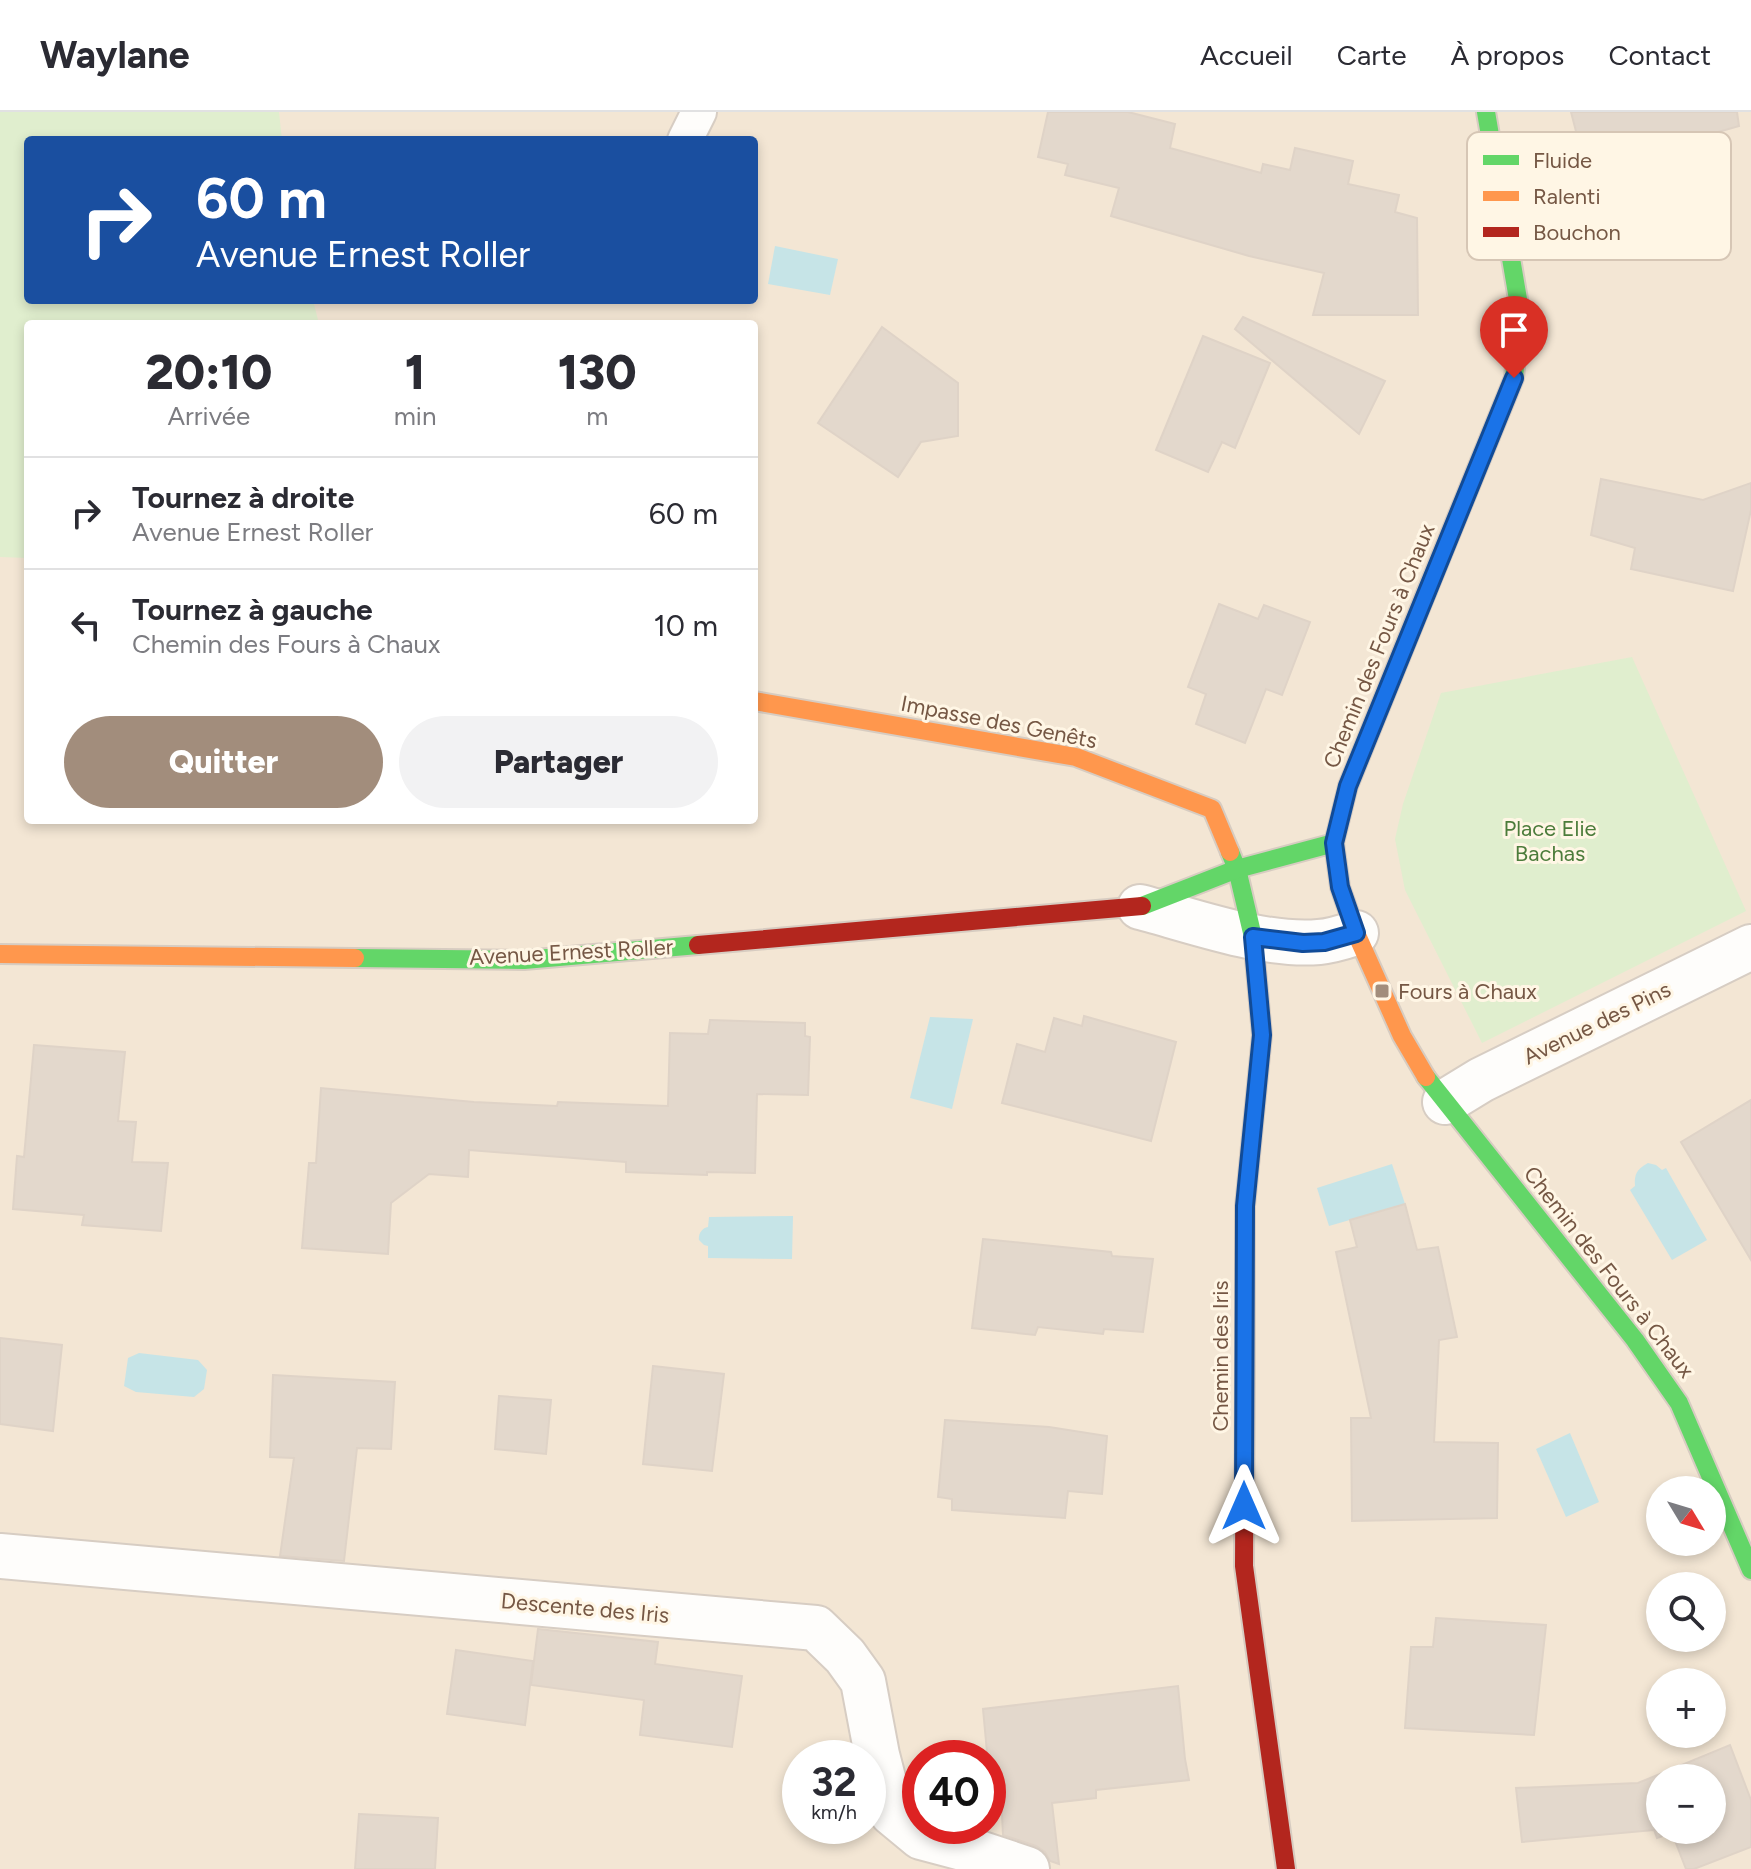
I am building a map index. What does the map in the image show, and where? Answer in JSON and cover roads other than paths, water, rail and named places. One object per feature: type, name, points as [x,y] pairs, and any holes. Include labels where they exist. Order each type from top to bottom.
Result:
[{"type":"street","name":"Chemin des Fours à Chaux","points":[[1486,112],[1489,132]]},
{"type":"street","name":"Chemin des Fours à Chaux","points":[[1511,260],[1520,311],[1514,378],[1348,786],[1334,843],[1340,887],[1356,933],[1402,1036],[1429,1082],[1635,1340],[1679,1403],[1751,1570]]},
{"type":"street","name":"Impasse des Genêts","points":[[758,702],[1076,757],[1212,809],[1237,869]]},
{"type":"street","name":"Avenue Ernest Roller","points":[[0,954],[524,960],[1140,907],[1237,869],[1334,843]]},
{"type":"street","points":[[1237,869],[1253,937]]},
{"type":"street","name":"Avenue Ernest Roller","points":[[1140,907],[1253,937],[1303,943],[1324,942],[1356,933]]},
{"type":"street","name":"Chemin des Iris","points":[[1253,937],[1262,1035],[1245,1206],[1244,1566],[1286,1869]]},
{"type":"street","name":"Avenue des Pins","points":[[1445,1102],[1481,1080],[1751,947]]},
{"type":"street","name":"Descente des Iris","points":[[0,1556],[816,1628],[845,1656],[863,1681],[892,1813],[921,1837],[1027,1869]]},
{"type":"lane","points":[[687,136],[699,112]]},
{"type":"water","points":[[775,246],[838,259],[830,295],[768,284]]},
{"type":"water","points":[[930,1017],[973,1019],[952,1109],[910,1098]]},
{"type":"water","points":[[1648,1163],[1662,1170],[1666,1168],[1707,1240],[1672,1260],[1630,1190],[1635,1186],[1637,1172]]},
{"type":"water","points":[[1392,1164],[1405,1204],[1329,1226],[1317,1188]]},
{"type":"water","points":[[793,1216],[792,1259],[708,1258],[708,1246],[699,1240],[701,1232],[708,1227],[709,1217]]},
{"type":"water","points":[[139,1353],[198,1360],[207,1370],[204,1389],[194,1397],[136,1392],[124,1386],[128,1358]]},
{"type":"water","points":[[1570,1433],[1599,1502],[1566,1517],[1536,1449]]},
{"type":"place","name":"Fours à Chaux","points":[[1382,991]]},
{"type":"park label","name":"Place Elie Bachas","points":[[1550,840]]}]
